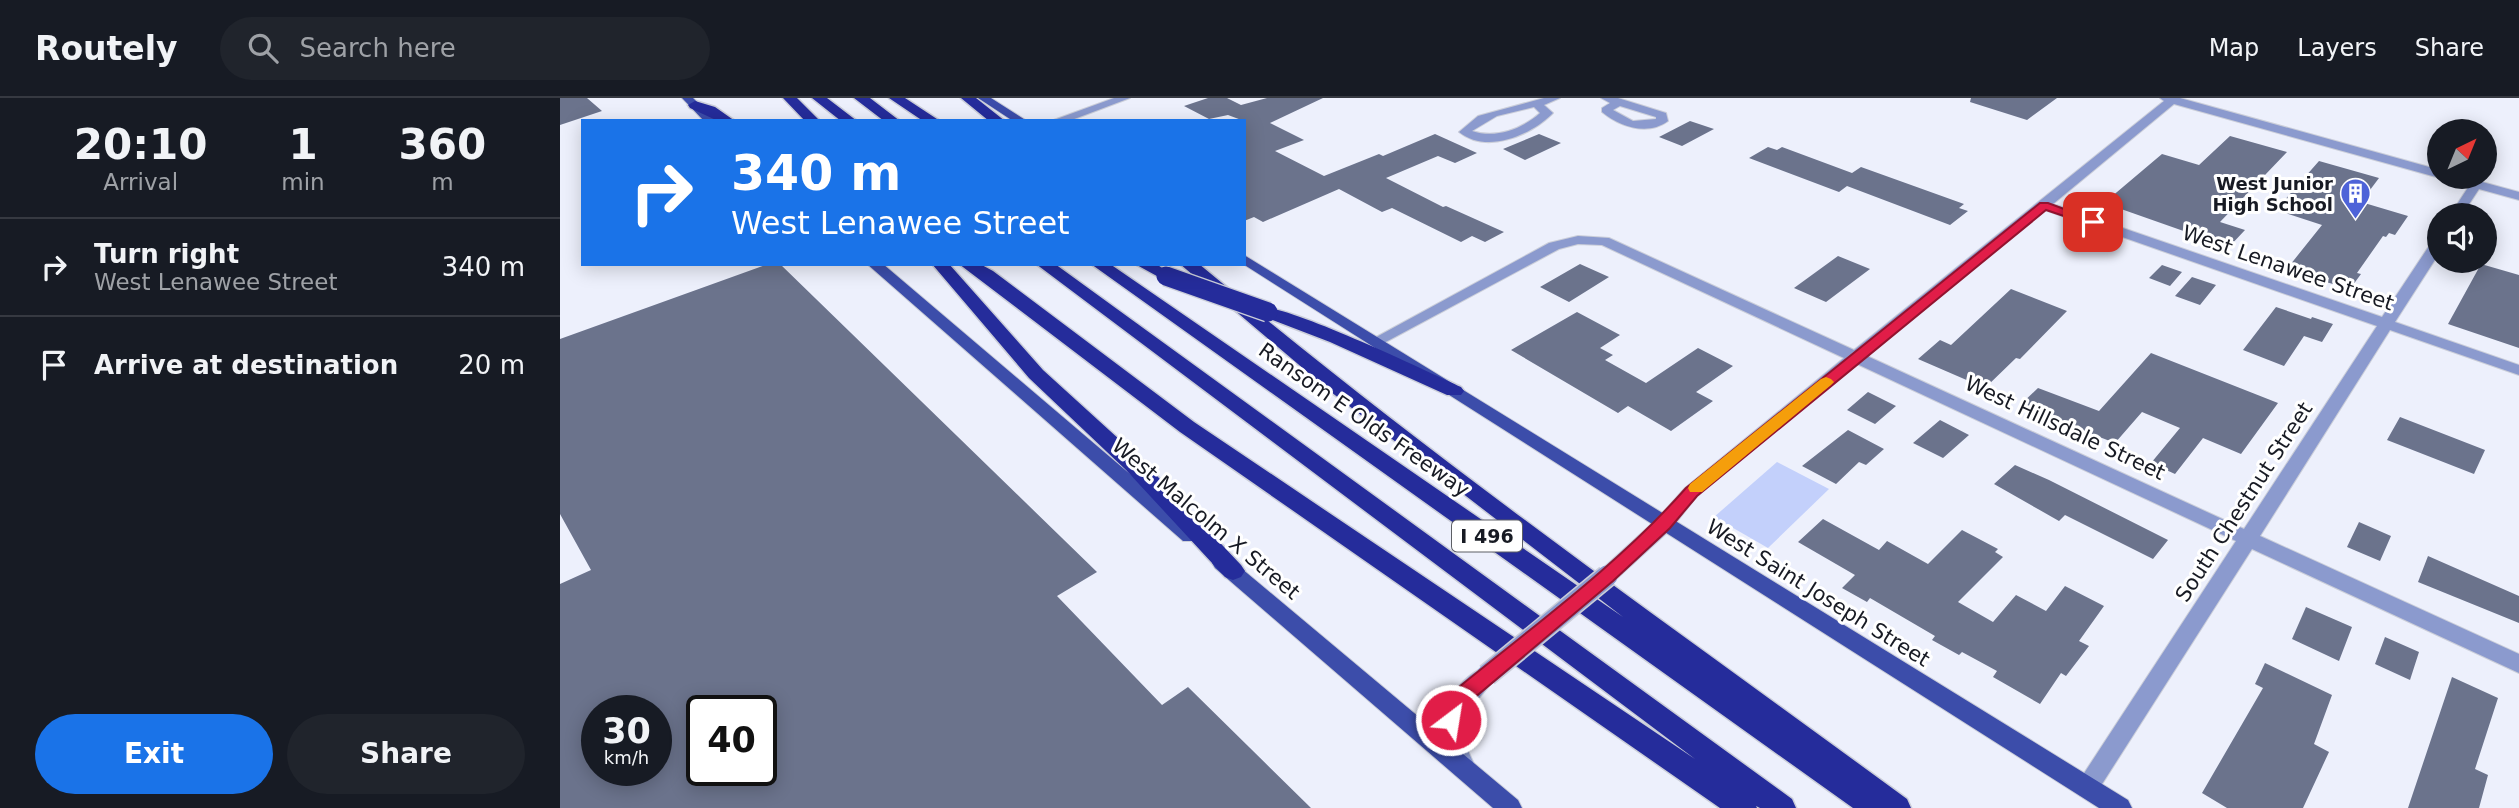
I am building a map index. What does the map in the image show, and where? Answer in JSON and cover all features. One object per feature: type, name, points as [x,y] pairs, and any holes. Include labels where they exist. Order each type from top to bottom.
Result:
[{"type":"highway","points":[[790,98],[811,119]]},
{"type":"highway","points":[[819,98],[847,119]]},
{"type":"highway","points":[[861,98],[891,119]]},
{"type":"highway","points":[[896,98],[930,119]]},
{"type":"highway","points":[[968,98],[995,119]]},
{"type":"highway","points":[[691,102],[725,119]]},
{"type":"highway","points":[[942,266],[1044,382],[1134,465],[1233,571]]},
{"type":"highway","points":[[971,266],[987,275],[1186,427],[1743,808]]},
{"type":"highway","name":"I 496","points":[[1047,266],[1782,808]]},
{"type":"highway","name":"Ransom E Olds Freeway","points":[[1102,266],[1876,808]]},
{"type":"highway","points":[[1147,266],[1166,276],[1337,338],[1454,391]]},
{"type":"highway","points":[[1190,266],[1338,388],[1515,524],[1897,808]]},
{"type":"main road","points":[[984,98],[1018,119]]},
{"type":"main road","points":[[691,102],[709,119]]},
{"type":"main road","name":"West Saint Joseph Street","points":[[1246,260],[2120,808]]},
{"type":"main road","name":"West Malcolm X Street","points":[[876,266],[1510,808]]},
{"type":"street","points":[[1063,119],[1125,98]]},
{"type":"street","points":[[1538,105],[1547,113],[1511,134],[1494,139],[1478,138],[1465,132],[1470,125],[1505,110],[1538,105],[1555,98]]},
{"type":"street","points":[[1465,768],[1451,743],[1451,720],[1459,700],[1607,576],[1664,524],[1692,492],[2171,99],[2427,170]]},
{"type":"street","points":[[2494,189],[2519,196]]},
{"type":"street","name":"West Lenawee Street","points":[[2044,205],[2519,370]]},
{"type":"street","name":"West Hillsdale Street","points":[[1377,341],[1554,246],[1591,240],[1616,245],[2519,664]]},
{"type":"street","name":"South Chestnut Street","points":[[2087,788],[2427,260]]},
{"type":"shaded area","points":[[1777,462],[1829,489],[1768,548],[1714,517]]},
{"type":"building","points":[[560,98],[587,98],[602,111],[560,125]]},
{"type":"building","points":[[1208,98],[1227,98],[1241,105],[1267,98],[1323,98],[1270,123],[1304,140],[1275,151],[1324,176],[1379,154],[1383,156],[1435,134],[1477,153],[1455,163],[1438,156],[1386,178],[1443,207],[1504,232],[1485,242],[1472,236],[1461,242],[1392,208],[1382,212],[1339,189],[1263,222],[1254,217],[1246,220],[1246,119],[1228,115],[1209,119],[1184,106]]},
{"type":"building","points":[[1971,98],[2057,98],[2027,120],[1970,102]]},
{"type":"building","points":[[1690,121],[1714,129],[1682,146],[1659,137]]},
{"type":"building","points":[[1539,134],[1561,143],[1525,160],[1503,149]]},
{"type":"building","points":[[2230,136],[2287,152],[2220,222],[2245,230],[2229,247],[2104,203],[2162,154],[2199,165]]},
{"type":"building","points":[[1768,147],[1777,150],[1782,147],[1852,173],[1861,167],[1964,204],[1959,208],[1968,211],[1950,225],[1847,186],[1839,192],[1749,158]]},
{"type":"building","points":[[2319,161],[2379,178],[2361,202],[2408,216],[2395,235],[2389,233],[2386,237],[2383,236],[2357,273],[2361,274],[2350,289],[2326,282],[2329,278],[2290,265],[2322,225],[2276,210]]},
{"type":"building","points":[[1838,256],[1870,269],[1826,302],[1794,288]]},
{"type":"building","points":[[1580,264],[1609,277],[1569,302],[1540,287]]},
{"type":"building","points":[[2162,265],[2182,272],[2170,286],[2149,278]]},
{"type":"building","points":[[762,266],[782,266],[1097,572],[1057,596],[1162,705],[1188,687],[1311,808],[560,808],[560,584],[591,570],[560,514],[560,339]]},
{"type":"building","points":[[2497,269],[2519,275],[2519,348],[2448,324],[2476,273],[2497,273]]},
{"type":"building","points":[[2192,277],[2216,285],[2200,305],[2175,296]]},
{"type":"building","points":[[2011,289],[2067,311],[2020,359],[2016,358],[1985,388],[1918,359],[1940,340],[1951,345]]},
{"type":"building","points":[[2276,307],[2333,324],[2322,342],[2304,336],[2284,366],[2243,350]]},
{"type":"building","points":[[1577,312],[1620,335],[1600,348],[1613,355],[1605,360],[1646,383],[1698,348],[1733,366],[1696,392],[1713,401],[1671,431],[1628,406],[1618,413],[1511,350]]},
{"type":"building","points":[[2151,353],[2278,403],[2241,454],[2203,438],[2175,474],[2151,463],[2180,428],[2142,412],[2115,443],[2019,406],[2038,388],[2099,411]]},
{"type":"building","points":[[1868,392],[1896,406],[1875,424],[1847,410]]},
{"type":"building","points":[[2400,417],[2485,450],[2474,474],[2387,440]]},
{"type":"building","points":[[1940,420],[1969,435],[1943,458],[1913,443]]},
{"type":"building","points":[[1848,430],[1884,449],[1866,465],[1859,462],[1836,484],[1802,466]]},
{"type":"building","points":[[2015,465],[2168,540],[2153,559],[2065,515],[2059,521],[1994,484]]},
{"type":"building","points":[[1823,519],[1879,550],[1887,541],[1928,564],[1962,530],[1998,549],[1995,552],[2003,557],[1958,602],[1993,622],[2016,595],[2046,611],[2065,586],[2104,606],[2079,641],[2089,646],[2066,676],[2061,673],[2040,704],[1993,677],[1997,671],[1932,640],[1935,636],[1870,598],[1867,602],[1842,588],[1855,575],[1798,542]]},
{"type":"building","points":[[2359,522],[2391,536],[2380,561],[2347,547]]},
{"type":"building","points":[[2428,556],[2519,596],[2519,623],[2418,582]]},
{"type":"building","points":[[2306,607],[2352,627],[2339,661],[2292,639]]},
{"type":"building","points":[[2385,637],[2419,652],[2410,680],[2375,664]]},
{"type":"building","points":[[2265,663],[2332,695],[2314,744],[2329,752],[2303,808],[2227,808],[2202,793],[2263,688],[2255,684]]},
{"type":"building","points":[[2452,677],[2498,698],[2475,769],[2488,775],[2479,808],[2408,808]]},
{"type":"slow traffic","points":[[1696,488],[1826,382]]},
{"type":"place","name":"West Junior High School","points":[[2356,220]]},
{"type":"route","points":[[1451,720],[1459,700],[1466,693],[1607,576],[1664,524],[1692,492],[2044,205],[2093,222]]}]
